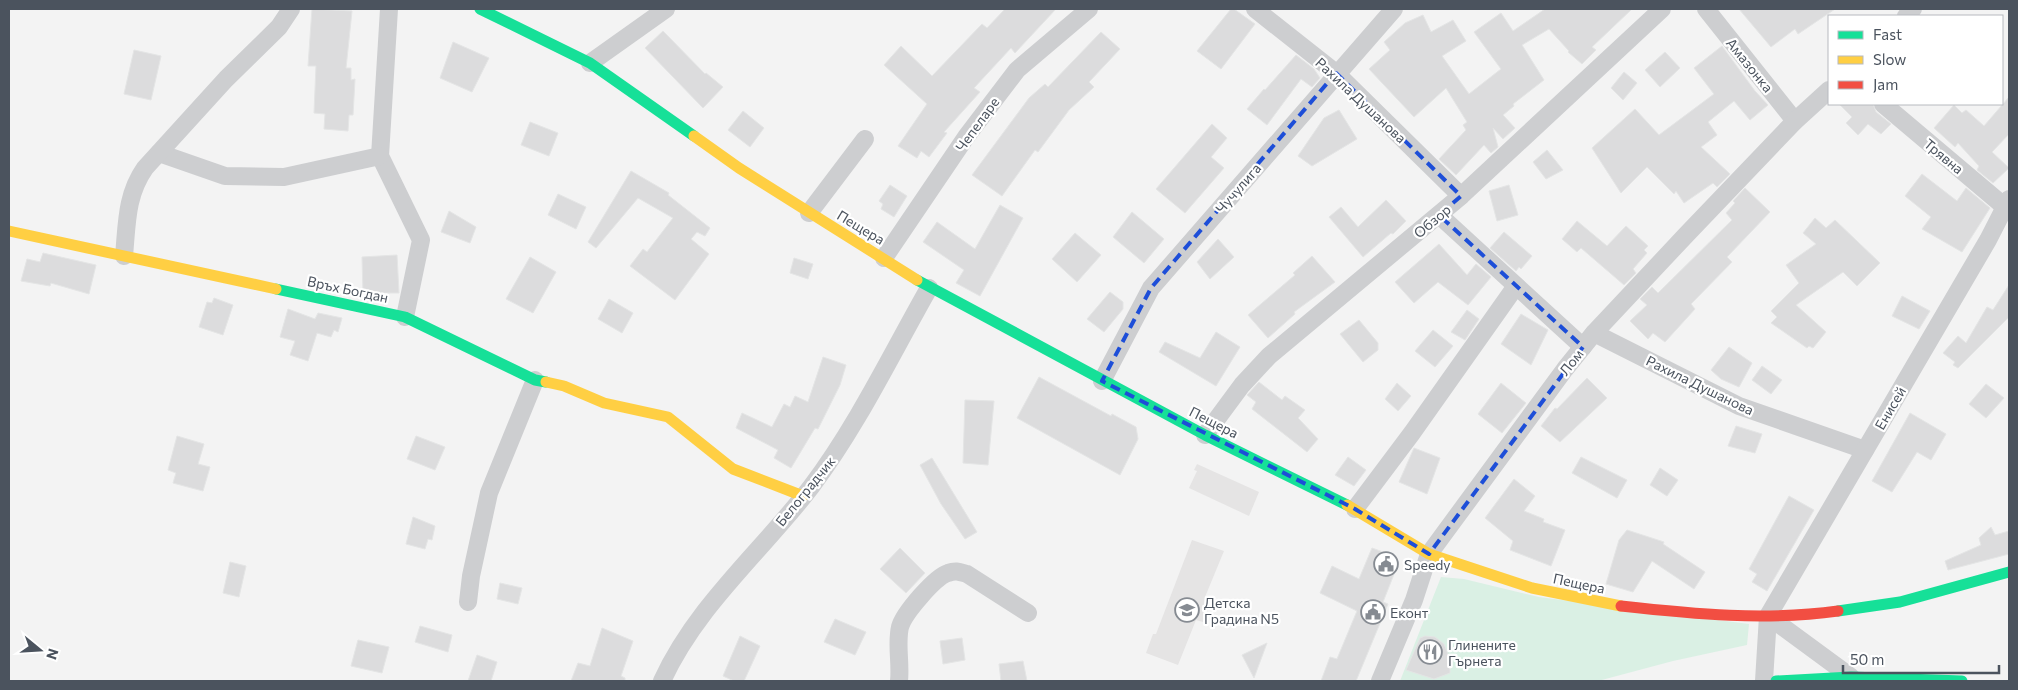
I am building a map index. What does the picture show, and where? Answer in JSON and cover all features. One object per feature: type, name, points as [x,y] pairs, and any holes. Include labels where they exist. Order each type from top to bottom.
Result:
[{"type":"street","points":[[124,256],[129,204],[135,182],[145,168],[226,79],[279,27],[291,9]]},
{"type":"street","points":[[389,9],[380,156],[421,240],[405,317]]},
{"type":"street","name":"Пещера","points":[[480,9],[590,63],[739,168],[929,288],[1205,435],[1355,509],[1428,554],[1532,588],[1619,606],[1685,613],[1768,616],[1808,615],[1900,602],[2009,572]]},
{"type":"street","points":[[590,63],[666,9]]},
{"type":"street","name":"Чепеларе","points":[[884,258],[966,137],[1017,70],[1089,9]]},
{"type":"street","name":"Рахила Душанова","points":[[1255,9],[1336,74],[1461,196]]},
{"type":"street","name":"Чучулига","points":[[1102,381],[1151,288],[1394,9]]},
{"type":"street","name":"Обзор","points":[[1205,435],[1236,392],[1269,356],[1440,215],[1662,9]]},
{"type":"street","name":"Амазонка","points":[[1706,9],[1795,122]]},
{"type":"street","name":"Лом","points":[[1380,681],[1414,600],[1428,554],[1525,420],[1594,333],[1795,122],[1828,91]]},
{"type":"street","name":"Трявна","points":[[1884,105],[2007,203]]},
{"type":"street","points":[[809,213],[865,139]]},
{"type":"street","points":[[159,153],[225,176],[284,177],[380,156]]},
{"type":"street","name":"Енисей","points":[[1768,616],[1988,240],[2007,203]]},
{"type":"street","points":[[1440,215],[1583,347]]},
{"type":"street","name":"Връх Богдан","points":[[9,231],[405,317],[535,380],[564,386],[604,403],[668,417],[733,469],[803,496]]},
{"type":"street","points":[[1355,509],[1412,433],[1516,286]]},
{"type":"street","name":"Белоградчик","points":[[662,681],[696,622],[803,496],[831,460],[853,425],[929,288]]},
{"type":"street","name":"Рахила Душанова","points":[[1594,333],[1739,406],[1865,450]]},
{"type":"street","points":[[468,602],[471,576],[489,493],[535,380]]},
{"type":"street","points":[[898,681],[899,635],[902,620],[938,578],[946,573],[956,571],[967,574],[1028,613]]},
{"type":"street","points":[[1768,616],[1851,677]]},
{"type":"street","points":[[1764,681],[1768,616]]},
{"type":"street","points":[[1776,681],[1851,677],[1959,681]]},
{"type":"highlighted area","points":[[1336,73],[1461,196],[1439,215],[1583,347],[1429,554],[1355,509],[1102,381],[1151,288]]},
{"type":"shaded area","points":[[1197,464],[1259,492],[1249,516],[1189,488],[1197,471],[1194,470]]},
{"type":"shaded area","name":"Детска Градина N5","points":[[1192,540],[1224,551],[1205,597],[1212,600],[1203,622],[1196,620],[1178,665],[1146,653],[1153,634],[1156,634]]},
{"type":"green space","points":[[1441,577],[1464,579],[1539,597],[1749,624],[1747,645],[1673,661],[1598,681],[1400,681]]},
{"type":"building","points":[[312,9],[352,11],[346,68],[351,68],[351,80],[355,79],[353,115],[349,115],[348,131],[324,129],[325,114],[314,113],[316,66],[308,66]]},
{"type":"building","points":[[1005,9],[1056,9],[1015,53],[1011,48],[974,88],[980,92],[944,132],[947,133],[929,157],[921,151],[917,158],[898,146],[927,104],[884,65],[901,46],[932,76],[982,24],[987,28]]},
{"type":"building","points":[[1231,9],[1234,9],[1255,24],[1221,69],[1197,51]]},
{"type":"building","points":[[1545,9],[1632,9],[1592,47],[1596,50],[1582,64],[1568,52],[1549,29],[1522,45],[1544,80],[1513,104],[1514,106],[1503,115],[1515,128],[1503,139],[1493,128],[1498,147],[1491,153],[1484,145],[1456,175],[1439,159],[1466,130],[1463,125],[1467,122],[1446,88],[1414,117],[1369,69],[1390,50],[1384,42],[1405,23],[1423,15],[1431,32],[1453,20],[1466,41],[1442,56],[1469,94],[1501,69],[1474,32],[1501,13],[1513,31]]},
{"type":"building","points":[[1739,9],[1835,9],[1798,34],[1795,29],[1771,47]]},
{"type":"building","points":[[663,31],[705,74],[723,87],[703,108],[645,48]]},
{"type":"building","points":[[1101,32],[1120,49],[1089,82],[1094,87],[1069,110],[1038,152],[1035,150],[1002,196],[972,175],[1029,98],[1045,84],[1048,87]]},
{"type":"building","points":[[453,42],[489,58],[472,92],[440,78]]},
{"type":"building","points":[[1722,46],[1755,91],[1768,105],[1750,120],[1734,101],[1708,122],[1717,135],[1701,147],[1730,174],[1717,187],[1713,183],[1684,203],[1676,191],[1674,194],[1647,167],[1621,193],[1592,148],[1635,109],[1659,135],[1714,94],[1694,68]]},
{"type":"building","points":[[134,50],[161,56],[151,100],[124,94]]},
{"type":"building","points":[[1665,52],[1680,68],[1660,87],[1645,70]]},
{"type":"building","points":[[1296,55],[1314,69],[1320,78],[1312,87],[1301,79],[1267,125],[1247,109]]},
{"type":"building","points":[[1624,72],[1637,83],[1623,100],[1611,88]]},
{"type":"building","points":[[2009,97],[2009,134],[1992,152],[2009,168],[1993,183],[1977,170],[1979,166],[1958,143],[1955,147],[1934,128],[1954,105],[1962,113],[1966,110],[1984,126]]},
{"type":"building","points":[[1840,105],[1873,105],[1876,112],[1891,124],[1881,134],[1868,124],[1858,135],[1846,123],[1852,117]]},
{"type":"building","points":[[1339,110],[1357,139],[1312,166],[1298,156],[1324,118]]},
{"type":"building","points":[[743,111],[764,128],[750,147],[728,130]]},
{"type":"building","points":[[530,122],[558,133],[549,156],[521,145]]},
{"type":"building","points":[[1212,124],[1227,138],[1211,157],[1224,168],[1185,213],[1156,189]]},
{"type":"building","points":[[1547,150],[1563,170],[1546,179],[1533,162]]},
{"type":"building","points":[[631,171],[669,193],[668,195],[710,228],[705,236],[697,232],[691,239],[709,254],[675,300],[630,266],[643,249],[647,252],[673,218],[638,198],[596,248],[588,242]]},
{"type":"building","points":[[1922,174],[1957,201],[1966,188],[1990,208],[1962,252],[1922,229],[1931,217],[1905,196]]},
{"type":"building","points":[[890,185],[907,196],[894,217],[881,209],[883,204],[879,201]]},
{"type":"building","points":[[1509,185],[1518,215],[1497,221],[1489,191]]},
{"type":"building","points":[[1745,188],[1770,212],[1727,257],[1732,262],[1691,304],[1695,309],[1665,342],[1653,333],[1648,339],[1630,321],[1647,305],[1640,299],[1652,287],[1658,293],[1732,220],[1726,213],[1735,203],[1733,201]]},
{"type":"building","points":[[558,194],[586,207],[576,229],[548,215]]},
{"type":"building","points":[[1386,200],[1406,221],[1393,234],[1391,233],[1363,257],[1329,217],[1341,207],[1358,227]]},
{"type":"building","points":[[1000,205],[1023,218],[980,296],[956,283],[964,270],[923,242],[937,222],[975,249]]},
{"type":"building","points":[[449,211],[476,227],[470,243],[441,232]]},
{"type":"building","points":[[1132,212],[1164,239],[1144,263],[1113,237]]},
{"type":"building","points":[[1815,218],[1826,228],[1835,220],[1880,263],[1857,286],[1843,272],[1796,305],[1826,332],[1813,348],[1809,346],[1807,348],[1771,323],[1777,317],[1771,311],[1799,283],[1786,265],[1816,244],[1803,233]]},
{"type":"building","points":[[1577,221],[1607,246],[1626,226],[1648,246],[1644,250],[1647,253],[1633,269],[1636,273],[1624,285],[1581,248],[1577,252],[1562,239]]},
{"type":"building","points":[[1504,232],[1532,256],[1521,269],[1519,267],[1516,271],[1490,248]]},
{"type":"building","points":[[1075,233],[1101,255],[1077,282],[1052,259]]},
{"type":"building","points":[[1218,239],[1234,257],[1210,279],[1197,262]]},
{"type":"building","points":[[1439,244],[1467,275],[1476,264],[1491,277],[1468,305],[1438,282],[1414,303],[1395,282]]},
{"type":"building","points":[[43,253],[96,265],[89,294],[51,283],[50,286],[21,281],[27,259],[40,262]]},
{"type":"building","points":[[397,255],[399,293],[363,293],[362,257]]},
{"type":"building","points":[[1312,256],[1335,282],[1294,312],[1295,314],[1268,338],[1248,315],[1295,275],[1293,273]]},
{"type":"building","points":[[530,257],[556,272],[533,313],[506,299]]},
{"type":"building","points":[[794,258],[813,264],[808,279],[790,273]]},
{"type":"building","points":[[2009,285],[2009,317],[1958,368],[1953,365],[1955,362],[1943,353],[1958,336],[1966,343],[1987,307],[1993,310]]},
{"type":"building","points":[[1110,292],[1123,302],[1123,309],[1104,332],[1087,319]]},
{"type":"building","points":[[1902,296],[1930,311],[1919,329],[1892,316]]},
{"type":"building","points":[[214,298],[233,305],[223,335],[199,327],[207,302],[212,303]]},
{"type":"building","points":[[609,299],[633,313],[622,333],[598,319]]},
{"type":"building","points":[[288,309],[315,319],[318,313],[342,318],[338,332],[334,330],[331,337],[317,333],[308,361],[290,355],[295,341],[280,337]]},
{"type":"building","points":[[1467,310],[1479,319],[1465,340],[1451,332]]},
{"type":"building","points":[[1521,314],[1548,330],[1531,365],[1501,344]]},
{"type":"building","points":[[1359,320],[1378,343],[1378,350],[1363,362],[1340,334]]},
{"type":"building","points":[[1433,330],[1453,346],[1435,367],[1415,351]]},
{"type":"building","points":[[1216,332],[1240,347],[1216,386],[1159,352],[1165,342],[1200,358]]},
{"type":"building","points":[[1729,347],[1752,363],[1739,387],[1721,379],[1711,370]]},
{"type":"building","points":[[823,357],[846,365],[840,385],[818,429],[815,428],[791,468],[774,458],[778,450],[736,428],[742,413],[772,427],[784,404],[790,407],[795,396],[808,402]]},
{"type":"building","points":[[1762,366],[1782,380],[1771,394],[1752,380]]},
{"type":"building","points":[[1039,377],[1111,416],[1112,414],[1136,427],[1138,439],[1120,475],[1017,418]]},
{"type":"building","points":[[1587,378],[1607,398],[1560,442],[1541,426],[1555,408],[1557,409]]},
{"type":"building","points":[[1259,382],[1282,400],[1285,396],[1305,410],[1298,418],[1318,439],[1307,452],[1252,409],[1256,402],[1247,395]]},
{"type":"building","points":[[1397,383],[1411,396],[1398,411],[1385,399]]},
{"type":"building","points":[[1501,383],[1526,403],[1502,433],[1478,414]]},
{"type":"building","points":[[1986,384],[2004,398],[1986,418],[1969,404]]},
{"type":"building","points":[[965,400],[994,401],[988,465],[963,463]]},
{"type":"building","points":[[1910,413],[1946,434],[1931,460],[1917,452],[1892,492],[1872,481]]},
{"type":"building","points":[[1736,426],[1762,434],[1755,453],[1728,446]]},
{"type":"building","points":[[177,436],[204,444],[198,464],[210,467],[203,491],[173,483],[176,473],[168,470]]},
{"type":"building","points":[[416,436],[445,447],[435,470],[407,459]]},
{"type":"building","points":[[1414,448],[1440,458],[1427,494],[1399,482]]},
{"type":"building","points":[[1348,457],[1366,470],[1354,486],[1335,475]]},
{"type":"building","points":[[1581,457],[1627,480],[1617,498],[1572,473]]},
{"type":"building","points":[[932,458],[977,532],[965,539],[941,504],[920,465]]},
{"type":"building","points":[[1660,468],[1678,480],[1667,496],[1650,485]]},
{"type":"building","points":[[1514,479],[1535,496],[1524,511],[1544,519],[1543,522],[1565,530],[1551,566],[1510,550],[1513,541],[1485,518]]},
{"type":"building","points":[[1789,496],[1814,510],[1767,591],[1752,582],[1757,574],[1749,569]]},
{"type":"building","points":[[413,517],[435,526],[432,540],[428,539],[425,549],[406,544]]},
{"type":"building","points":[[1991,527],[1995,535],[2009,531],[2009,554],[1948,570],[1945,561],[1981,545],[1979,538]]},
{"type":"building","points":[[1627,530],[1664,542],[1663,544],[1705,572],[1694,589],[1652,561],[1633,592],[1606,584],[1619,540]]},
{"type":"building","points":[[900,548],[925,573],[906,593],[880,569]]},
{"type":"building","points":[[1372,548],[1394,556],[1398,564],[1383,602],[1388,604],[1356,681],[1321,681],[1330,657],[1337,659],[1357,611],[1320,593],[1332,566],[1359,579]]},
{"type":"building","points":[[230,562],[246,566],[239,597],[223,593]]},
{"type":"building","points":[[500,583],[522,588],[518,604],[497,599]]},
{"type":"building","points":[[835,619],[866,632],[855,655],[824,642]]},
{"type":"building","points":[[420,626],[452,635],[448,652],[415,642]]},
{"type":"building","points":[[602,628],[633,641],[621,676],[625,678],[625,681],[571,681],[578,663],[590,666]]},
{"type":"building","points":[[740,636],[760,646],[744,681],[734,681],[723,676]]},
{"type":"building","name":"Глинените Гърнета","points":[[1425,636],[1435,637],[1444,644],[1450,659],[1450,673],[1434,679],[1406,670],[1420,638]]},
{"type":"building","points":[[962,638],[965,660],[943,664],[940,641]]},
{"type":"building","points":[[358,640],[389,647],[382,673],[351,666]]},
{"type":"building","points":[[1267,643],[1254,678],[1242,655]]},
{"type":"building","points":[[477,655],[497,662],[491,681],[468,681]]},
{"type":"building","points":[[1023,661],[1027,681],[1001,681],[999,664]]},
{"type":"traffic: fast","points":[[480,9],[590,63],[694,136]]},
{"type":"traffic: fast","points":[[917,280],[1205,435],[1347,505]]},
{"type":"traffic: fast","points":[[276,289],[405,317],[535,380],[546,382]]},
{"type":"traffic: fast","points":[[1838,611],[1900,602],[2009,572]]},
{"type":"traffic: fast","points":[[1776,681],[1851,677],[1962,681]]},
{"type":"traffic: slow","points":[[694,136],[739,168],[917,280]]},
{"type":"traffic: slow","points":[[9,231],[276,289]]},
{"type":"traffic: slow","points":[[546,382],[564,386],[604,403],[668,417],[733,469],[803,496]]},
{"type":"traffic: slow","points":[[1347,505],[1429,554],[1532,588],[1621,606]]},
{"type":"traffic: jam","points":[[1621,606],[1702,614],[1757,616],[1784,616],[1838,611]]},
{"type":"place","name":"Speedy","points":[[1386,564]]},
{"type":"place","name":"Детска Градина N5","points":[[1187,610]]},
{"type":"place","name":"Еконт","points":[[1373,612]]},
{"type":"place","name":"Глинените Гърнета","points":[[1430,652]]}]
